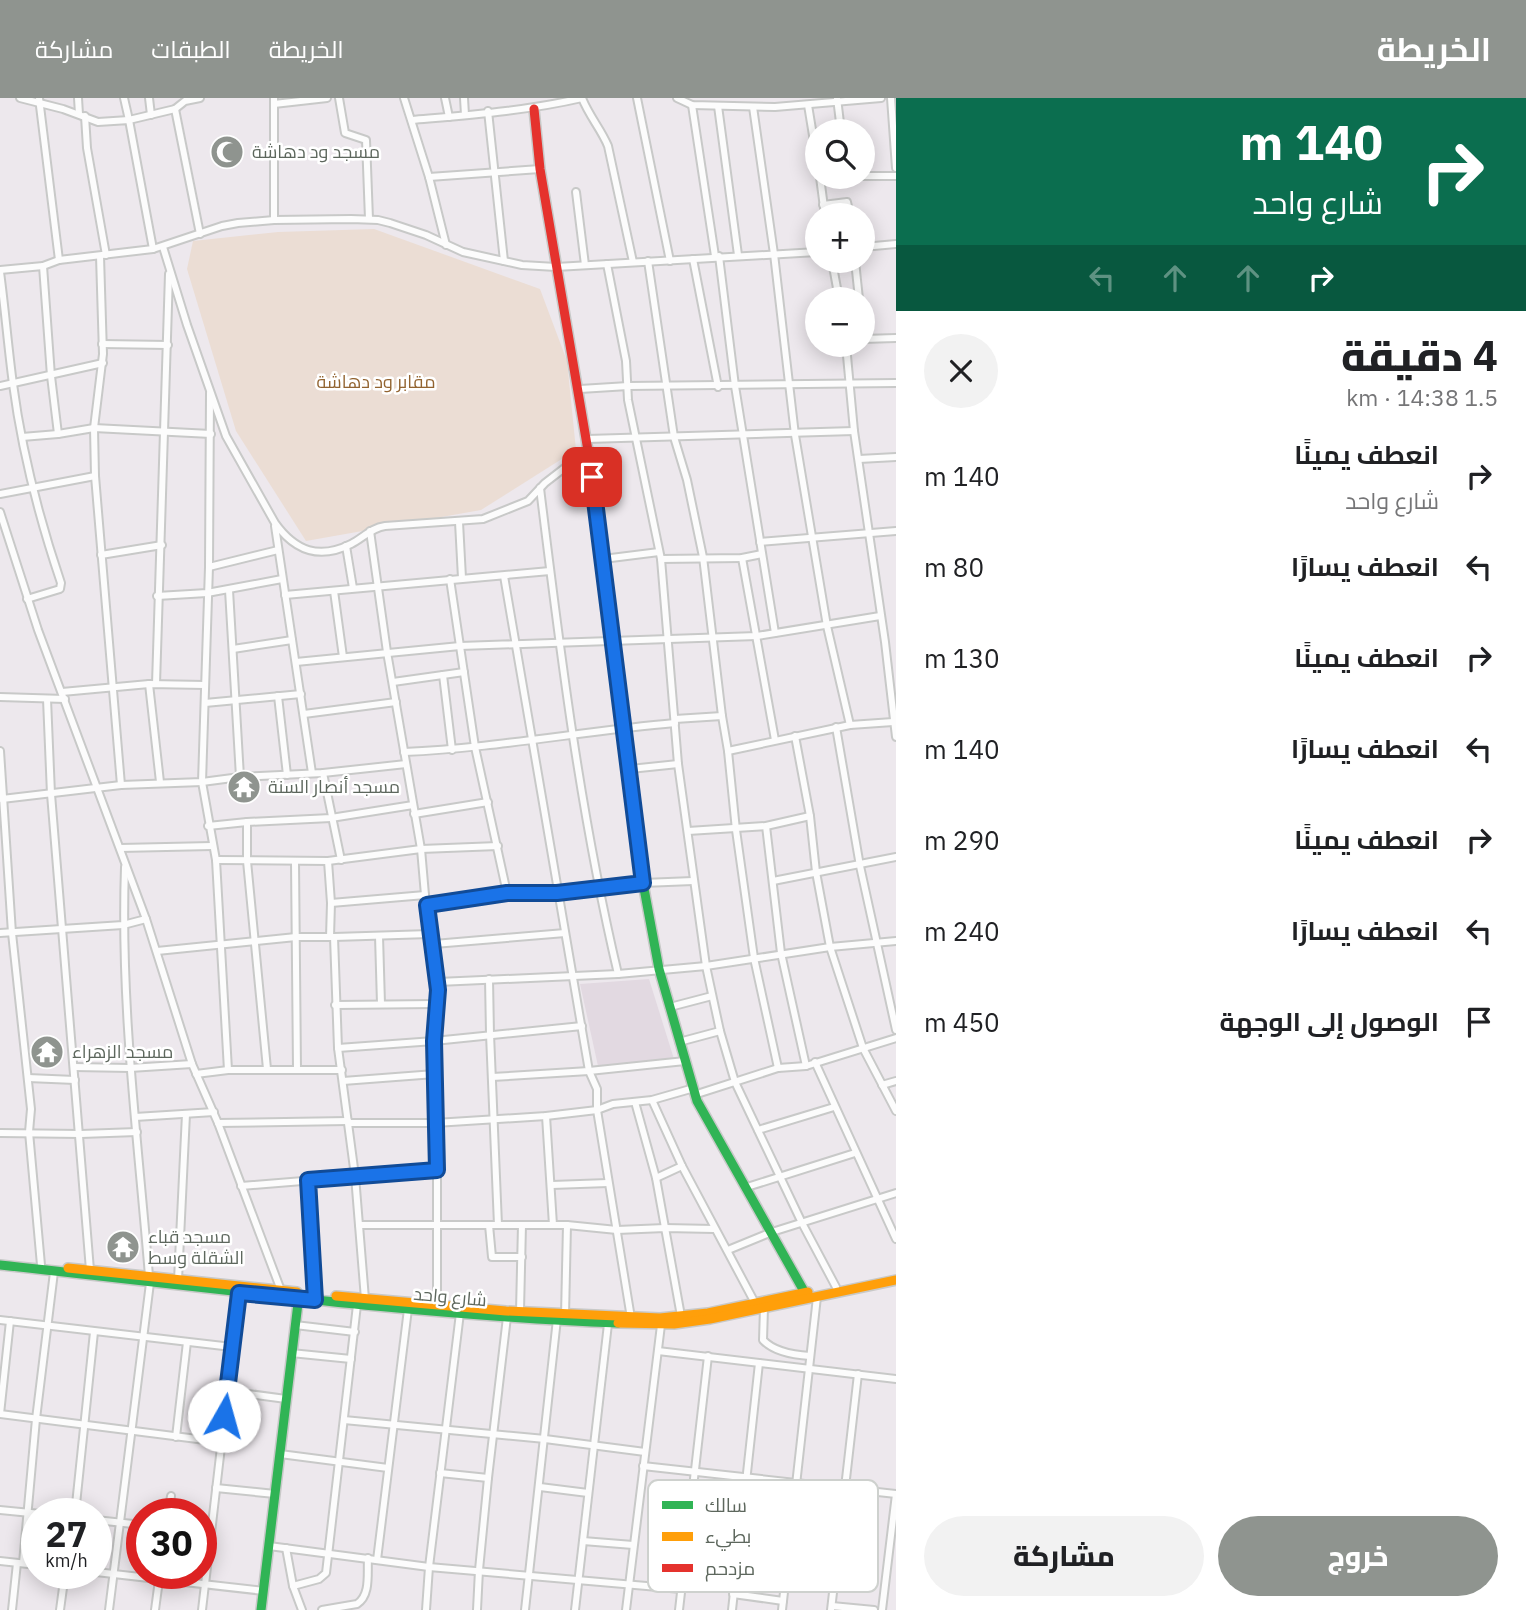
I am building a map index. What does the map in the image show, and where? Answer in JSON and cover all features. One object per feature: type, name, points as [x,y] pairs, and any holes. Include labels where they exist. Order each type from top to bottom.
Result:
[{"type":"street","points":[[20,98],[39,101],[98,122],[151,115],[175,108],[185,100],[200,98]]},
{"type":"street","points":[[78,98],[103,256],[103,363],[94,428],[95,476],[121,785]]},
{"type":"street","points":[[124,98],[153,249]]},
{"type":"street","points":[[149,98],[151,115]]},
{"type":"street","points":[[274,220],[274,101],[327,98]]},
{"type":"street","points":[[340,98],[345,133],[366,140],[369,219]]},
{"type":"street","points":[[404,98],[429,177],[446,245]]},
{"type":"street","points":[[445,98],[449,117]]},
{"type":"street","points":[[464,98],[466,115]]},
{"type":"street","points":[[526,98],[531,109],[588,444],[643,883],[659,969],[697,1101],[805,1293]]},
{"type":"street","points":[[412,120],[531,109],[582,98],[608,146],[633,262]]},
{"type":"street","points":[[637,98],[670,261]]},
{"type":"street","points":[[677,98],[692,105],[753,107],[808,106],[881,98]]},
{"type":"street","points":[[766,98],[767,107]]},
{"type":"street","points":[[891,98],[896,168]]},
{"type":"street","points":[[39,101],[59,260]]},
{"type":"street","points":[[838,101],[840,119]]},
{"type":"street","points":[[692,105],[775,633]]},
{"type":"street","points":[[718,106],[738,255]]},
{"type":"street","points":[[808,106],[810,119]]},
{"type":"street","points":[[753,107],[811,539],[827,626],[850,725]]},
{"type":"street","points":[[175,108],[200,234]]},
{"type":"street","points":[[488,111],[504,261]]},
{"type":"street","points":[[429,177],[540,169]]},
{"type":"street","points":[[875,176],[896,176]]},
{"type":"street","points":[[576,192],[586,265]]},
{"type":"street","points":[[27,599],[60,589],[61,583],[32,487],[22,437],[3,320],[0,271],[43,267],[59,260],[153,249],[222,226],[274,220],[369,219],[426,234],[463,252],[522,265],[556,267],[805,252]]},
{"type":"street","points":[[875,246],[896,244]]},
{"type":"street","points":[[163,247],[209,393],[226,436],[275,523],[290,541],[308,551],[346,546],[370,531],[385,526],[482,520],[528,501],[588,444],[635,437],[795,435],[855,431]]},
{"type":"street","points":[[693,259],[718,387]]},
{"type":"street","points":[[648,261],[674,437],[687,480],[703,557],[754,958],[778,1068]]},
{"type":"street","points":[[607,264],[626,361],[635,437],[660,556],[678,764],[693,881],[712,996],[735,1082],[802,1223],[836,1287]]},
{"type":"street","points":[[160,782],[152,684],[162,545],[169,265]]},
{"type":"street","points":[[43,267],[58,434]]},
{"type":"street","points":[[875,339],[896,338]]},
{"type":"street","points":[[102,344],[168,345]]},
{"type":"street","points":[[848,357],[868,534],[894,697],[893,722],[896,737]]},
{"type":"street","points":[[0,386],[103,363]]},
{"type":"street","points":[[579,389],[896,383]]},
{"type":"street","points":[[209,393],[209,567],[202,782],[216,860],[228,1070]]},
{"type":"street","points":[[22,437],[94,428],[211,435]]},
{"type":"street","points":[[859,459],[896,457]]},
{"type":"street","points":[[0,494],[95,476]]},
{"type":"street","points":[[540,488],[571,734],[597,887],[618,974]]},
{"type":"street","points":[[0,512],[27,599],[146,919],[191,1064],[219,1124],[283,1294]]},
{"type":"street","points":[[459,522],[462,578]]},
{"type":"street","points":[[275,523],[312,773]]},
{"type":"street","points":[[370,531],[387,652],[421,849],[438,982],[434,1041],[437,1305]]},
{"type":"street","points":[[760,542],[896,531]]},
{"type":"street","points":[[101,555],[162,545]]},
{"type":"street","points":[[346,546],[353,588]]},
{"type":"street","points":[[209,567],[278,550]]},
{"type":"street","points":[[603,559],[660,556],[742,558],[762,554]]},
{"type":"street","points":[[742,558],[775,740]]},
{"type":"street","points":[[285,595],[550,571]]},
{"type":"street","points":[[503,576],[589,1071],[597,1089],[597,1110],[631,1318]]},
{"type":"street","points":[[157,596],[207,593],[282,579]]},
{"type":"street","points":[[450,579],[475,747],[507,893]]},
{"type":"street","points":[[229,590],[240,777]]},
{"type":"street","points":[[334,591],[343,657]]},
{"type":"street","points":[[296,662],[460,646],[757,636],[880,616]]},
{"type":"street","points":[[233,649],[292,640]]},
{"type":"street","points":[[885,642],[896,641]]},
{"type":"street","points":[[393,682],[464,672]]},
{"type":"street","points":[[443,675],[452,750]]},
{"type":"street","points":[[0,697],[47,699],[112,687],[152,684],[205,685]]},
{"type":"street","points":[[205,703],[301,694]]},
{"type":"street","points":[[278,696],[287,775]]},
{"type":"street","points":[[47,699],[51,794],[81,1134],[90,1270]]},
{"type":"street","points":[[304,714],[396,702]]},
{"type":"street","points":[[404,752],[452,750],[722,716]]},
{"type":"street","points":[[728,751],[836,727],[893,722]]},
{"type":"street","points":[[836,727],[860,866],[896,1030]]},
{"type":"street","points":[[795,736],[830,947],[863,1048],[896,1111]]},
{"type":"street","points":[[0,751],[12,933],[28,1078],[29,1132],[41,1265]]},
{"type":"street","points":[[2,799],[121,785],[202,782],[406,764]]},
{"type":"street","points":[[630,769],[678,764]]},
{"type":"street","points":[[323,773],[341,859]]},
{"type":"street","points":[[414,814],[488,802]]},
{"type":"street","points":[[208,826],[247,821],[331,818],[413,805]]},
{"type":"street","points":[[688,831],[766,827],[810,816]]},
{"type":"street","points":[[247,821],[247,861],[267,1069]]},
{"type":"street","points":[[766,827],[782,953],[806,1066]]},
{"type":"street","points":[[120,848],[212,846]]},
{"type":"street","points":[[216,860],[328,861],[421,849],[498,846]]},
{"type":"street","points":[[773,881],[896,857]]},
{"type":"street","points":[[109,1610],[149,1279],[130,1068],[123,925],[125,861]]},
{"type":"street","points":[[293,1586],[324,1577],[351,1359],[361,1302],[355,1176],[338,1048],[328,861]]},
{"type":"street","points":[[295,862],[297,1069]]},
{"type":"street","points":[[427,905],[507,893],[557,893],[597,887],[693,881]]},
{"type":"street","points":[[331,902],[425,895]]},
{"type":"street","points":[[0,933],[123,925],[146,919]]},
{"type":"street","points":[[434,944],[565,933]]},
{"type":"street","points":[[157,951],[296,937],[430,934]]},
{"type":"street","points":[[379,936],[381,1004]]},
{"type":"street","points":[[438,982],[618,974],[706,966],[782,953],[896,941]]},
{"type":"street","points":[[489,979],[498,1225]]},
{"type":"street","points":[[670,1007],[712,996]]},
{"type":"street","points":[[335,1005],[436,1004]]},
{"type":"street","points":[[338,1048],[582,1026]]},
{"type":"street","points":[[679,1042],[720,1031]]},
{"type":"street","points":[[219,1124],[435,1123],[597,1110],[612,1104],[652,1100],[735,1082],[778,1068],[806,1066],[896,1038]]},
{"type":"street","points":[[492,1077],[685,1061]]},
{"type":"street","points":[[815,1062],[896,1239]]},
{"type":"street","points":[[74,1067],[130,1068],[191,1064]]},
{"type":"street","points":[[196,1074],[228,1070],[341,1070]]},
{"type":"street","points":[[343,1081],[435,1074]]},
{"type":"street","points":[[28,1078],[75,1080]]},
{"type":"street","points":[[882,1085],[896,1081]]},
{"type":"street","points":[[652,1100],[682,1166],[714,1229],[728,1250],[753,1306]]},
{"type":"street","points":[[635,1102],[656,1178],[681,1316]]},
{"type":"street","points":[[758,1130],[834,1107]]},
{"type":"street","points":[[135,1117],[214,1112]]},
{"type":"street","points":[[178,1280],[186,1114]]},
{"type":"street","points":[[546,1116],[553,1225]]},
{"type":"street","points":[[0,1133],[137,1132]]},
{"type":"street","points":[[747,1187],[855,1153]]},
{"type":"street","points":[[656,1178],[682,1166]]},
{"type":"street","points":[[241,1186],[437,1170]]},
{"type":"street","points":[[308,1180],[315,1297]]},
{"type":"street","points":[[552,1185],[608,1183]]},
{"type":"street","points":[[728,1250],[896,1193]]},
{"type":"street","points":[[489,1225],[492,1257],[522,1257]]},
{"type":"street","points":[[520,1311],[522,1225]]},
{"type":"street","points":[[359,1226],[567,1225],[617,1230],[714,1229]]},
{"type":"street","points":[[525,1610],[561,1318],[567,1225]]},
{"type":"street","name":"شارع واحد","points":[[0,1260],[90,1270],[109,1275]]},
{"type":"street","name":"شارع واحد","points":[[0,1265],[54,1272],[178,1280],[408,1309],[520,1311],[608,1324],[661,1325],[710,1319],[805,1293],[896,1275]]},
{"type":"street","points":[[29,1498],[54,1272]]},
{"type":"street","name":"شارع واحد","points":[[149,1279],[239,1293],[283,1294]]},
{"type":"street","name":"شارع واحد","points":[[361,1302],[437,1305],[460,1313],[507,1317],[681,1316],[753,1306],[764,1308],[896,1280]]},
{"type":"street","points":[[215,1498],[239,1293]]},
{"type":"street","points":[[261,1610],[299,1296]]},
{"type":"street","points":[[797,1480],[817,1297]]},
{"type":"street","points":[[764,1308],[763,1340],[766,1344],[790,1354],[810,1356]]},
{"type":"street","points":[[377,1560],[408,1309]]},
{"type":"street","points":[[426,1610],[444,1429],[460,1313]]},
{"type":"street","points":[[477,1610],[488,1478],[507,1317]]},
{"type":"street","points":[[0,1320],[232,1347]]},
{"type":"street","points":[[10,1321],[0,1414],[221,1442]]},
{"type":"street","points":[[575,1610],[608,1324]]},
{"type":"street","points":[[295,1325],[355,1332]]},
{"type":"street","points":[[626,1610],[661,1325]]},
{"type":"street","points":[[77,1498],[94,1332]]},
{"type":"street","points":[[176,1437],[187,1342]]},
{"type":"street","points":[[658,1351],[896,1379]]},
{"type":"street","points":[[291,1353],[351,1359]]},
{"type":"street","points":[[695,1480],[708,1356]]},
{"type":"street","points":[[746,1479],[759,1363]]},
{"type":"street","points":[[846,1480],[858,1374]]},
{"type":"street","points":[[227,1391],[286,1399]]},
{"type":"street","points":[[344,1420],[545,1439],[645,1452]]},
{"type":"street","points":[[280,1454],[387,1468]]},
{"type":"street","points":[[643,1466],[756,1480]]},
{"type":"street","points":[[440,1473],[488,1478]]},
{"type":"street","points":[[540,1487],[588,1493]]},
{"type":"street","points":[[216,1488],[275,1494]]},
{"type":"street","points":[[878,1492],[896,1494],[882,1610]]},
{"type":"street","points":[[0,1510],[21,1512]]},
{"type":"street","points":[[112,1521],[126,1523]]},
{"type":"street","points":[[583,1541],[633,1545]]},
{"type":"street","points":[[269,1546],[429,1567],[648,1585]]},
{"type":"street","points":[[286,1548],[293,1586],[302,1610]]},
{"type":"street","points":[[12,1610],[21,1557]]},
{"type":"street","points":[[322,1610],[362,1601],[366,1594],[368,1558]]},
{"type":"street","points":[[0,1561],[20,1563]]},
{"type":"street","points":[[114,1574],[126,1576]]},
{"type":"street","points":[[217,1586],[264,1591]]},
{"type":"street","points":[[60,1610],[63,1589]]},
{"type":"street","points":[[155,1610],[158,1589]]},
{"type":"street","points":[[202,1610],[205,1589]]},
{"type":"street","points":[[679,1610],[681,1592]]},
{"type":"street","points":[[782,1610],[784,1592]]},
{"type":"street","points":[[732,1610],[733,1594],[783,1601]]},
{"type":"street","points":[[832,1608],[874,1610]]},
{"type":"shaded area","points":[[649,979],[674,1059],[598,1066],[580,984]]},
{"type":"green space","name":"مقابر ود دهاشة","points":[[374,229],[540,289],[567,361],[576,450],[481,510],[306,541],[236,431],[187,269],[193,241],[278,232]]},
{"type":"traffic: fast","points":[[628,766],[643,883],[659,969],[697,1101],[805,1293]]},
{"type":"traffic: fast","points":[[0,1265],[386,1307],[618,1323]]},
{"type":"traffic: fast","points":[[261,1610],[299,1295]]},
{"type":"traffic: slow","points":[[593,480],[628,766]]},
{"type":"traffic: slow","points":[[68,1268],[297,1292]]},
{"type":"traffic: slow","points":[[618,1323],[674,1324],[710,1319],[896,1280]]},
{"type":"traffic: slow","points":[[336,1296],[506,1311],[660,1318],[708,1313],[808,1292]]},
{"type":"traffic: jam","points":[[534,109],[540,169],[593,480]]},
{"type":"place","name":"مسجد ود دهاشة","points":[[227,152]]},
{"type":"place","name":"مسجد أنصار السنة","points":[[244,787]]},
{"type":"place","name":"مسجد الزهراء","points":[[47,1052]]},
{"type":"place","name":"مسجد قباء الشقلة وسط","points":[[123,1247]]},
{"type":"route","points":[[224,1416],[239,1293],[315,1300],[308,1180],[437,1170],[434,1041],[438,990],[427,905],[507,893],[557,893],[643,883],[592,477]]}]
